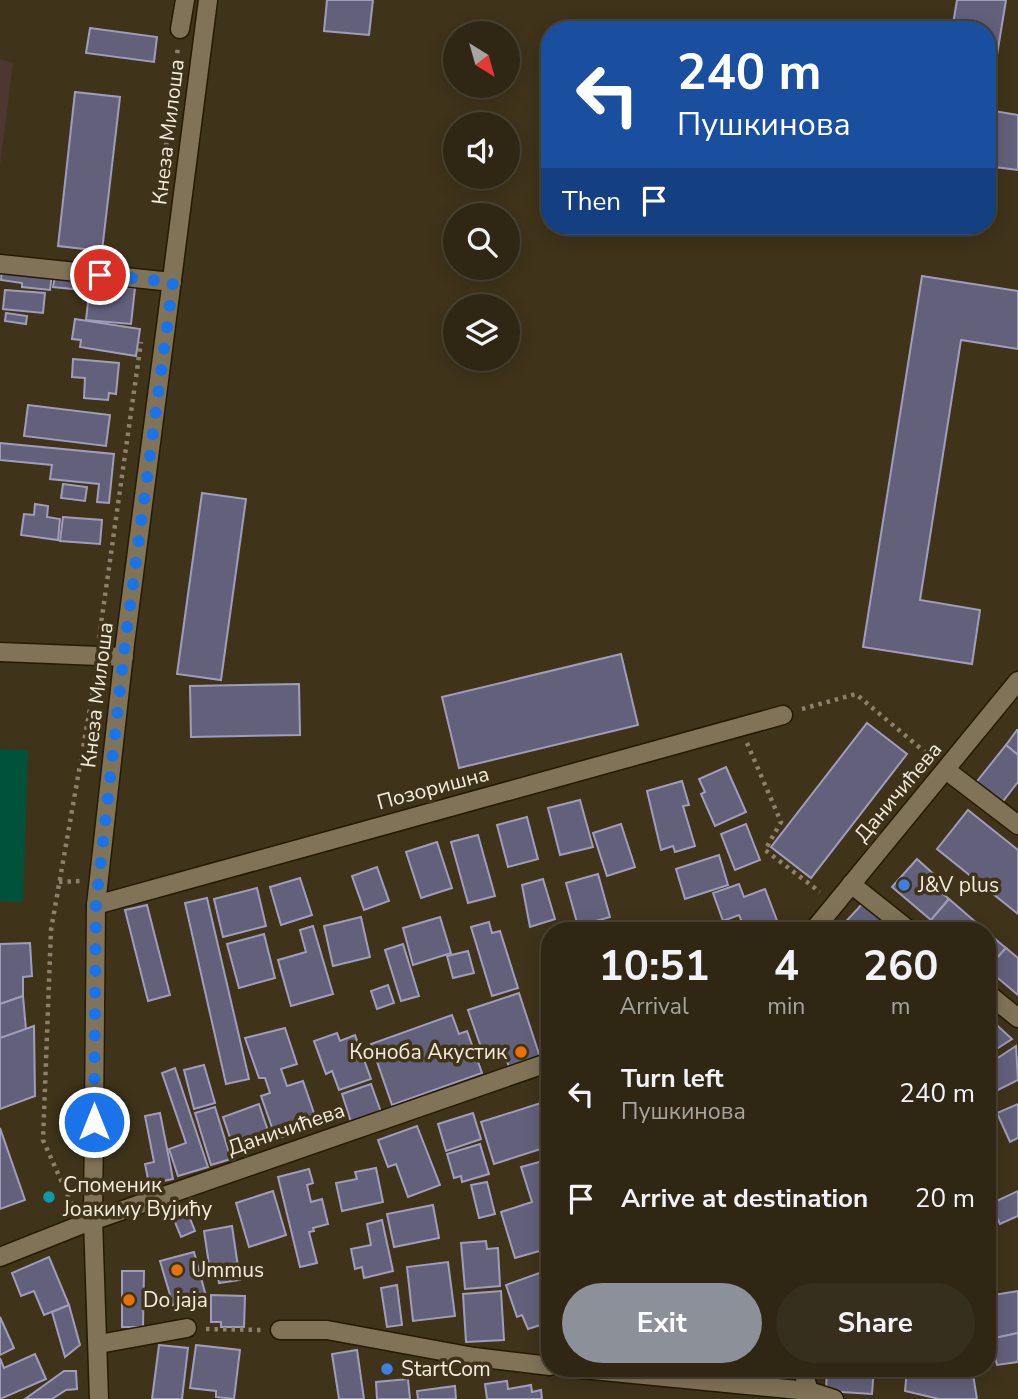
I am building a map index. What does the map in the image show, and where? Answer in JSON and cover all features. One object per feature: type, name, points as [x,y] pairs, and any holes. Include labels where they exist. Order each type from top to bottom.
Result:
[{"type":"street","name":"Кнеза Милоша","points":[[180,29],[185,0]]},
{"type":"street","name":"Кнеза Милоша","points":[[99,1399],[99,1345],[86,1223],[96,905],[124,657],[208,0]]},
{"type":"street","points":[[0,264],[173,282]]},
{"type":"street","points":[[0,652],[124,657]]},
{"type":"street","name":"Даничићева","points":[[820,922],[1018,681]]},
{"type":"street","name":"Позоришна","points":[[96,905],[783,715]]},
{"type":"street","points":[[946,770],[1018,825]]},
{"type":"street","points":[[851,884],[899,922]]},
{"type":"street","points":[[996,1000],[1018,1018]]},
{"type":"street","name":"Даничићева","points":[[0,1257],[86,1223],[541,1065]]},
{"type":"street","points":[[99,1345],[187,1328]]},
{"type":"street","points":[[280,1331],[327,1330],[474,1357],[541,1365]]},
{"type":"street","points":[[665,1377],[809,1391],[834,1399]]},
{"type":"street","points":[[805,1377],[809,1391]]},
{"type":"path","points":[[163,174],[180,29]]},
{"type":"path","points":[[86,1223],[43,1140],[51,930],[99,656],[142,335]]},
{"type":"path","points":[[783,715],[856,694],[946,770]]},
{"type":"path","points":[[740,726],[781,822],[765,850],[835,904]]},
{"type":"path","points":[[187,1328],[280,1331]]},
{"type":"shaded area","points":[[0,59],[13,63],[0,166]]},
{"type":"green space","points":[[0,749],[28,750],[23,902],[0,901]]},
{"type":"building","points":[[327,0],[373,0],[369,35],[324,31]]},
{"type":"building","points":[[957,0],[1006,0],[996,61],[996,21],[954,21]]},
{"type":"building","points":[[90,28],[157,37],[154,62],[86,53]]},
{"type":"building","points":[[75,92],[120,97],[102,251],[58,246]]},
{"type":"building","points":[[996,111],[1018,115],[1018,170],[996,167]]},
{"type":"building","points":[[2,268],[52,273],[50,290],[22,287],[22,283],[1,280]]},
{"type":"building","points":[[55,276],[84,279],[82,290],[53,287]]},
{"type":"building","points":[[922,276],[1018,291],[1018,349],[961,340],[920,600],[980,610],[972,664],[863,647]]},
{"type":"building","points":[[90,284],[135,288],[131,324],[86,320]]},
{"type":"building","points":[[5,290],[45,293],[43,313],[3,309]]},
{"type":"building","points":[[6,313],[27,316],[26,324],[5,321]]},
{"type":"building","points":[[75,319],[140,329],[136,356],[80,347],[81,340],[72,339]]},
{"type":"building","points":[[73,359],[119,363],[116,394],[109,393],[108,400],[84,398],[85,378],[72,377]]},
{"type":"building","points":[[28,405],[110,415],[106,446],[24,436]]},
{"type":"building","points":[[0,443],[114,454],[109,503],[97,502],[99,484],[50,479],[52,465],[0,460]]},
{"type":"building","points":[[63,484],[87,487],[85,501],[61,498]]},
{"type":"building","points":[[202,493],[246,499],[221,680],[177,674]]},
{"type":"building","points":[[35,504],[48,506],[47,517],[60,519],[58,540],[21,535],[24,514],[34,515]]},
{"type":"building","points":[[63,517],[102,520],[100,544],[60,541]]},
{"type":"building","points":[[621,654],[638,725],[459,768],[442,697]]},
{"type":"building","points":[[299,684],[300,735],[191,737],[190,686]]},
{"type":"building","points":[[867,723],[907,754],[811,878],[771,847]]},
{"type":"building","points":[[1018,730],[1018,755],[1006,745]]},
{"type":"building","points":[[1006,745],[1018,755],[1018,782],[1000,805],[974,785]]},
{"type":"building","points":[[726,767],[746,812],[715,826],[701,794],[705,792],[699,779]]},
{"type":"building","points":[[682,781],[689,805],[683,806],[695,846],[675,852],[673,846],[661,850],[647,791]]},
{"type":"building","points":[[580,800],[593,847],[560,855],[548,808]]},
{"type":"building","points":[[968,810],[1018,850],[1018,914],[937,849]]},
{"type":"building","points":[[527,817],[538,859],[508,867],[497,825]]},
{"type":"building","points":[[621,824],[635,867],[607,876],[593,833]]},
{"type":"building","points":[[746,824],[760,860],[735,870],[721,834]]},
{"type":"building","points":[[478,835],[495,896],[468,903],[451,842]]},
{"type":"building","points":[[437,842],[452,888],[421,898],[406,852]]},
{"type":"building","points":[[719,855],[728,885],[685,899],[676,869]]},
{"type":"building","points":[[917,859],[939,879],[934,886],[949,899],[931,920],[892,887]]},
{"type":"building","points":[[377,867],[389,901],[364,910],[352,876]]},
{"type":"building","points":[[598,874],[610,917],[592,922],[577,922],[566,883]]},
{"type":"building","points":[[300,878],[312,915],[281,925],[270,887]]},
{"type":"building","points":[[543,879],[555,919],[530,927],[522,885]]},
{"type":"building","points":[[739,884],[744,897],[765,889],[778,922],[742,922],[739,915],[723,921],[713,893]]},
{"type":"building","points":[[257,888],[266,926],[223,937],[214,899]]},
{"type":"building","points":[[207,898],[249,1079],[226,1084],[185,903]]},
{"type":"building","points":[[949,899],[976,922],[933,922],[931,920]]},
{"type":"building","points":[[865,901],[888,922],[845,922]]},
{"type":"building","points":[[147,905],[170,995],[148,1001],[125,910]]},
{"type":"building","points":[[361,917],[370,957],[333,966],[324,926]]},
{"type":"building","points":[[440,917],[451,953],[413,965],[403,928]]},
{"type":"building","points":[[489,922],[492,933],[500,931],[518,988],[492,996],[471,927]]},
{"type":"building","points":[[313,926],[333,994],[291,1006],[278,960],[306,952],[300,930]]},
{"type":"building","points":[[264,934],[275,978],[239,988],[227,944]]},
{"type":"building","points":[[996,940],[1006,948],[996,959]]},
{"type":"building","points":[[30,943],[32,976],[23,977],[23,996],[0,1004],[0,944]]},
{"type":"building","points":[[403,944],[419,996],[401,1001],[385,950]]},
{"type":"building","points":[[1006,948],[1018,958],[1018,995],[996,977],[996,959]]},
{"type":"building","points":[[468,951],[474,973],[453,978],[447,956]]},
{"type":"building","points":[[388,985],[394,1003],[377,1009],[371,991]]},
{"type":"building","points":[[519,993],[540,1057],[509,1067],[504,1053],[489,1058],[484,1056],[468,1010]]},
{"type":"building","points":[[23,996],[26,1030],[0,1038],[0,1004]]},
{"type":"building","points":[[452,1015],[459,1034],[467,1031],[482,1073],[392,1105],[371,1044]]},
{"type":"building","points":[[996,1024],[1012,1039],[996,1049]]},
{"type":"building","points":[[34,1026],[35,1096],[0,1109],[0,1038]]},
{"type":"building","points":[[285,1028],[297,1064],[281,1069],[287,1086],[303,1081],[318,1125],[276,1139],[261,1096],[270,1093],[265,1078],[259,1078],[245,1038]]},
{"type":"building","points":[[337,1033],[340,1041],[355,1035],[371,1079],[339,1090],[332,1071],[326,1074],[314,1041]]},
{"type":"building","points":[[1016,1046],[1018,1080],[996,1091],[996,1059]]},
{"type":"building","points":[[204,1065],[215,1103],[194,1109],[184,1070]]},
{"type":"building","points":[[175,1068],[208,1167],[178,1176],[169,1149],[186,1143],[162,1073]]},
{"type":"building","points":[[371,1084],[381,1112],[351,1122],[342,1094]]},
{"type":"building","points":[[541,1103],[541,1149],[494,1164],[481,1122]]},
{"type":"building","points":[[259,1104],[272,1143],[236,1155],[223,1117]]},
{"type":"building","points":[[1018,1104],[1018,1138],[1010,1142],[997,1113]]},
{"type":"building","points":[[215,1107],[231,1159],[211,1165],[195,1113]]},
{"type":"building","points":[[160,1113],[173,1179],[149,1184],[145,1164],[154,1162],[145,1116]]},
{"type":"building","points":[[473,1113],[481,1139],[446,1151],[438,1124]]},
{"type":"building","points":[[417,1126],[440,1185],[408,1197],[396,1164],[388,1167],[378,1140]]},
{"type":"building","points":[[0,1128],[25,1200],[0,1209]]},
{"type":"building","points":[[480,1144],[489,1174],[462,1182],[461,1176],[454,1178],[447,1154]]},
{"type":"building","points":[[541,1161],[541,1251],[515,1258],[501,1212],[532,1202],[521,1167]]},
{"type":"building","points":[[376,1168],[383,1202],[342,1211],[336,1183],[357,1179],[355,1172]]},
{"type":"building","points":[[309,1169],[313,1183],[307,1185],[311,1202],[322,1199],[328,1224],[313,1228],[314,1231],[309,1232],[317,1263],[300,1267],[278,1177]]},
{"type":"building","points":[[487,1182],[495,1214],[479,1218],[471,1185]]},
{"type":"building","points":[[273,1191],[286,1235],[249,1247],[236,1203]]},
{"type":"building","points":[[1018,1191],[1018,1216],[1000,1224],[996,1216],[996,1201]]},
{"type":"building","points":[[433,1205],[439,1238],[394,1247],[387,1214]]},
{"type":"building","points":[[187,1211],[195,1231],[181,1237],[173,1217]]},
{"type":"building","points":[[382,1220],[393,1271],[364,1278],[362,1267],[355,1269],[351,1249],[371,1245],[367,1224]]},
{"type":"building","points":[[232,1226],[240,1280],[219,1283],[218,1277],[211,1278],[204,1231]]},
{"type":"building","points":[[486,1241],[487,1249],[498,1248],[500,1286],[465,1289],[461,1243]]},
{"type":"building","points":[[194,1252],[206,1296],[173,1305],[160,1261]]},
{"type":"building","points":[[49,1257],[69,1305],[44,1315],[34,1291],[21,1296],[12,1273]]},
{"type":"building","points":[[448,1262],[455,1316],[413,1321],[407,1267]]},
{"type":"building","points":[[122,1271],[144,1271],[143,1327],[122,1327]]},
{"type":"building","points":[[541,1272],[541,1325],[528,1329],[522,1315],[517,1317],[506,1285]]},
{"type":"building","points":[[397,1285],[402,1325],[387,1327],[381,1288]]},
{"type":"building","points":[[501,1291],[504,1340],[466,1342],[463,1294]]},
{"type":"building","points":[[1018,1291],[1018,1333],[996,1338],[996,1295]]},
{"type":"building","points":[[211,1295],[245,1296],[244,1327],[221,1327],[221,1322],[211,1322]]},
{"type":"building","points":[[69,1305],[80,1345],[65,1357],[52,1312]]},
{"type":"building","points":[[0,1317],[14,1348],[0,1355]]},
{"type":"building","points":[[1018,1333],[1018,1362],[997,1365],[996,1338]]},
{"type":"building","points":[[159,1345],[188,1348],[182,1399],[152,1399]]},
{"type":"building","points":[[196,1345],[240,1350],[234,1399],[216,1397],[216,1391],[190,1388]]},
{"type":"building","points":[[357,1350],[364,1399],[339,1399],[332,1354]]},
{"type":"building","points":[[35,1354],[46,1379],[0,1399],[0,1358],[4,1368]]},
{"type":"building","points":[[64,1371],[76,1371],[77,1389],[66,1390],[52,1399],[25,1399]]},
{"type":"building","points":[[827,1377],[873,1377],[872,1394],[826,1391]]},
{"type":"building","points":[[906,1377],[973,1377],[977,1399],[939,1399],[905,1391]]},
{"type":"building","points":[[408,1379],[410,1399],[377,1399],[376,1382]]},
{"type":"building","points":[[507,1381],[508,1389],[531,1385],[532,1392],[541,1390],[542,1399],[487,1399],[485,1384]]},
{"type":"building","points":[[455,1386],[456,1399],[418,1399],[417,1391]]},
{"type":"place","name":"J&V plus","points":[[904,885]]},
{"type":"place","name":"Коноба Акустик","points":[[521,1052]]},
{"type":"place","name":"Споменик Јоакиму Вујићу","points":[[49,1197]]},
{"type":"place","name":"Ummus","points":[[177,1270]]},
{"type":"place","name":"Do jaja","points":[[129,1300]]},
{"type":"place","name":"StartCom","points":[[387,1369]]},
{"type":"route","points":[[94,1122],[96,905],[125,644],[173,282],[100,275]]}]
